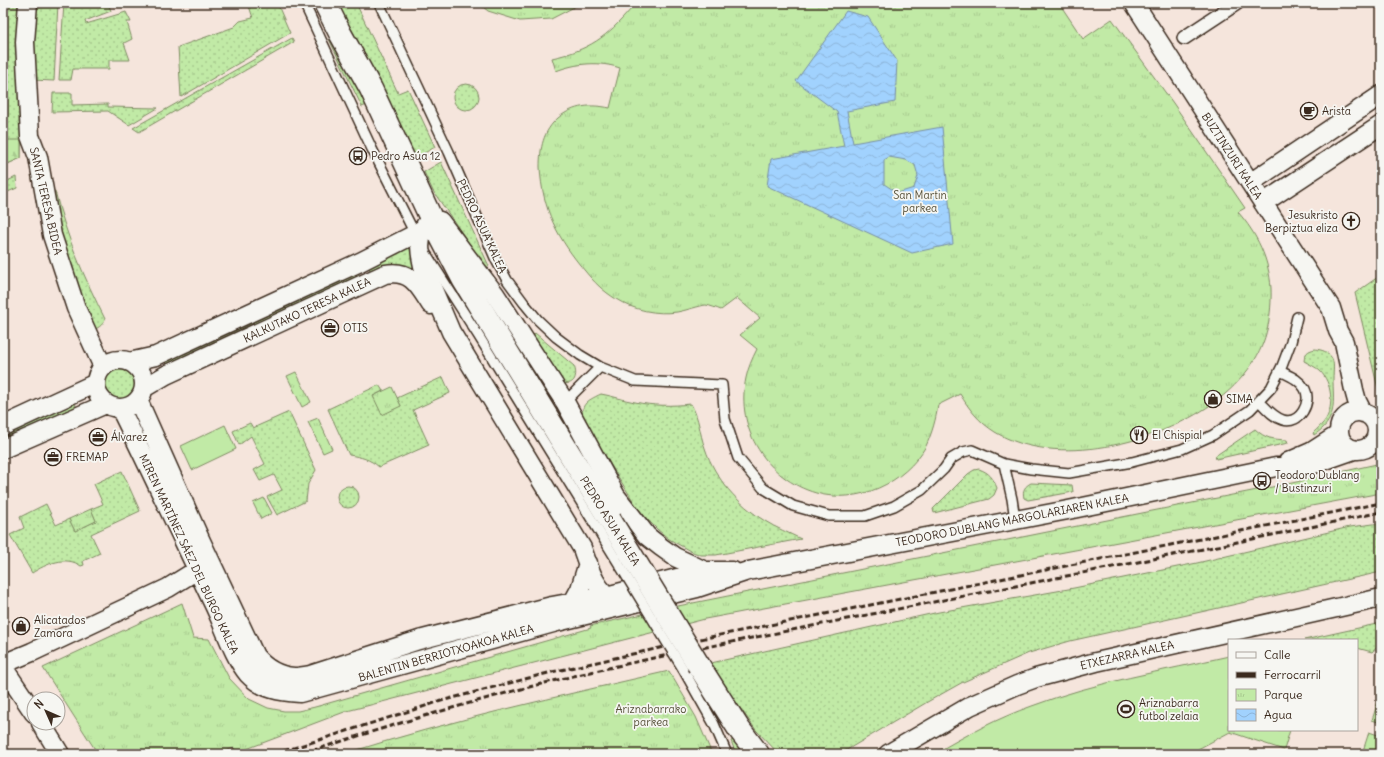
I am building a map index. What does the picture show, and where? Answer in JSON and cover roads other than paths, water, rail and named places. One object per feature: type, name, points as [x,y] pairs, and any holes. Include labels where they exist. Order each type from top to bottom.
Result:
[{"type":"main road","name":"PEDRO ASUA KALEA","points":[[325,3],[371,89],[422,224],[470,291],[603,524],[691,667],[758,754]]},
{"type":"street","name":"SANTA TERESA BIDEA","points":[[28,3],[25,42],[30,136],[38,157],[55,243],[76,308],[104,367]]},
{"type":"street","name":"BUZTINZURI KALEA","points":[[1134,3],[1331,308],[1338,331]]},
{"type":"street","points":[[1184,38],[1238,3]]},
{"type":"street","points":[[1250,183],[1381,95]]},
{"type":"street","points":[[1263,203],[1381,125]]},
{"type":"street","name":"PEDRO ASUA KALEA","points":[[622,606],[606,596],[594,578],[582,548],[451,332],[420,256],[422,224],[449,232],[495,294],[565,402],[616,496],[647,536],[676,557],[705,571]]},
{"type":"street","name":"KALKUTAKO TERESA KALEA","points":[[129,362],[156,356],[366,258],[422,224]]},
{"type":"street","name":"KALKUTAKO TERESA KALEA","points":[[141,394],[174,372],[385,274],[396,272],[414,281],[451,332]]},
{"type":"street","points":[[1338,331],[1344,342],[1357,402],[1373,418],[1377,430],[1375,440],[1368,447],[1344,444],[1342,426],[1343,382],[1337,346],[1338,331]]},
{"type":"street","points":[[3,450],[113,406],[133,405],[141,394],[142,375],[139,370],[129,362],[120,360],[111,362],[98,374],[96,383],[100,398],[113,406]]},
{"type":"street","points":[[3,426],[96,383]]},
{"type":"street","name":"MIREN MARTÍNEZ SÁEZ DEL BURGO KALEA","points":[[141,394],[206,552],[255,656],[263,665],[278,673]]},
{"type":"street","name":"MIREN MARTÍNEZ SÁEZ DEL BURGO KALEA","points":[[113,406],[197,570],[241,665],[254,680],[270,689]]},
{"type":"street","points":[[1342,426],[1353,413],[1373,418]]},
{"type":"street","name":"TEODORO DUBLANG MARGOLARIAREN KALEA","points":[[1276,467],[1311,452],[1342,426]]},
{"type":"street","name":"TEODORO DUBLANG MARGOLARIAREN KALEA","points":[[622,606],[697,588],[748,571],[1068,510],[1276,467],[1314,464],[1368,447]]},
{"type":"street","points":[[3,664],[32,652],[168,588],[197,570],[206,552]]},
{"type":"street","points":[[572,602],[580,589],[588,562]]},
{"type":"street","name":"TEODORO DUBLANG MARGOLARIAREN KALEA","points":[[606,596],[705,571],[748,571]]},
{"type":"street","name":"BALENTIN BERRIOTXOAKOA KALEA","points":[[278,673],[294,677],[310,675],[419,640],[572,602],[606,596]]},
{"type":"street","name":"ETXEZARRA KALEA","points":[[888,754],[970,706],[1036,678],[1096,662],[1381,598]]},
{"type":"street","name":"BALENTIN BERRIOTXOAKOA KALEA","points":[[270,689],[300,693],[316,690],[556,622],[622,606]]},
{"type":"street","points":[[3,667],[26,701]]},
{"type":"street","points":[[46,731],[60,754]]},
{"type":"lane","name":"PEDRO ASUA KALEA","points":[[304,3],[372,149],[422,224]]},
{"type":"lane","name":"PEDRO ASUA KALEA","points":[[379,3],[496,260],[507,280],[524,304],[538,320],[556,337],[580,355],[600,368],[635,381],[722,385],[725,419],[738,458],[763,488],[793,506],[829,516],[865,516],[894,506],[922,490],[944,469],[951,458],[963,452],[972,450],[1004,464]]},
{"type":"lane","points":[[1015,519],[1004,464],[1031,469],[1069,473],[1132,462],[1182,449],[1213,435],[1250,410],[1271,388],[1280,371],[1291,342],[1296,317]]},
{"type":"lane","points":[[565,402],[600,368]]},
{"type":"lane","points":[[1258,401],[1273,415],[1285,421],[1294,420],[1302,412],[1308,398],[1306,390],[1300,382],[1280,371]]},
{"type":"lane","name":"PEDRO ASUA KALEA","points":[[691,667],[727,754]]},
{"type":"water","points":[[846,11],[868,17],[897,61],[895,102],[847,111],[853,143],[942,127],[953,244],[912,253],[767,186],[771,159],[844,146],[837,112],[796,81]],"holes":[[[889,157],[906,160],[915,165],[918,176],[914,188],[898,193],[884,184],[884,160]]]},
{"type":"railway","points":[[275,754],[441,701],[552,672],[700,639],[1381,503]]},
{"type":"railway","points":[[303,754],[458,706],[552,681],[638,661],[1183,553],[1381,512]]},
{"type":"place","name":"Arista","points":[[1309,111]]},
{"type":"place","name":"Pedro Asúa 12","points":[[358,156]]},
{"type":"place","name":"Jesukristo Berpiztua eliza","points":[[1351,221]]},
{"type":"place","name":"OTIS","points":[[330,328]]},
{"type":"place","name":"SIMA","points":[[1213,399]]},
{"type":"place","name":"El Chispial","points":[[1139,435]]},
{"type":"place","name":"Álvarez","points":[[98,437]]},
{"type":"place","name":"FREMAP","points":[[53,457]]},
{"type":"place","name":"Teodoro Dublang / Bustinzuri","points":[[1262,481]]},
{"type":"place","name":"Alicatados Zamora","points":[[21,626]]},
{"type":"place","name":"Ariznabarra futbol zelaia","points":[[1126,709]]},
{"type":"park label","name":"San Martin parkea","points":[[920,201]]},
{"type":"park label","name":"Ariznabarrako parkea","points":[[651,715]]}]
